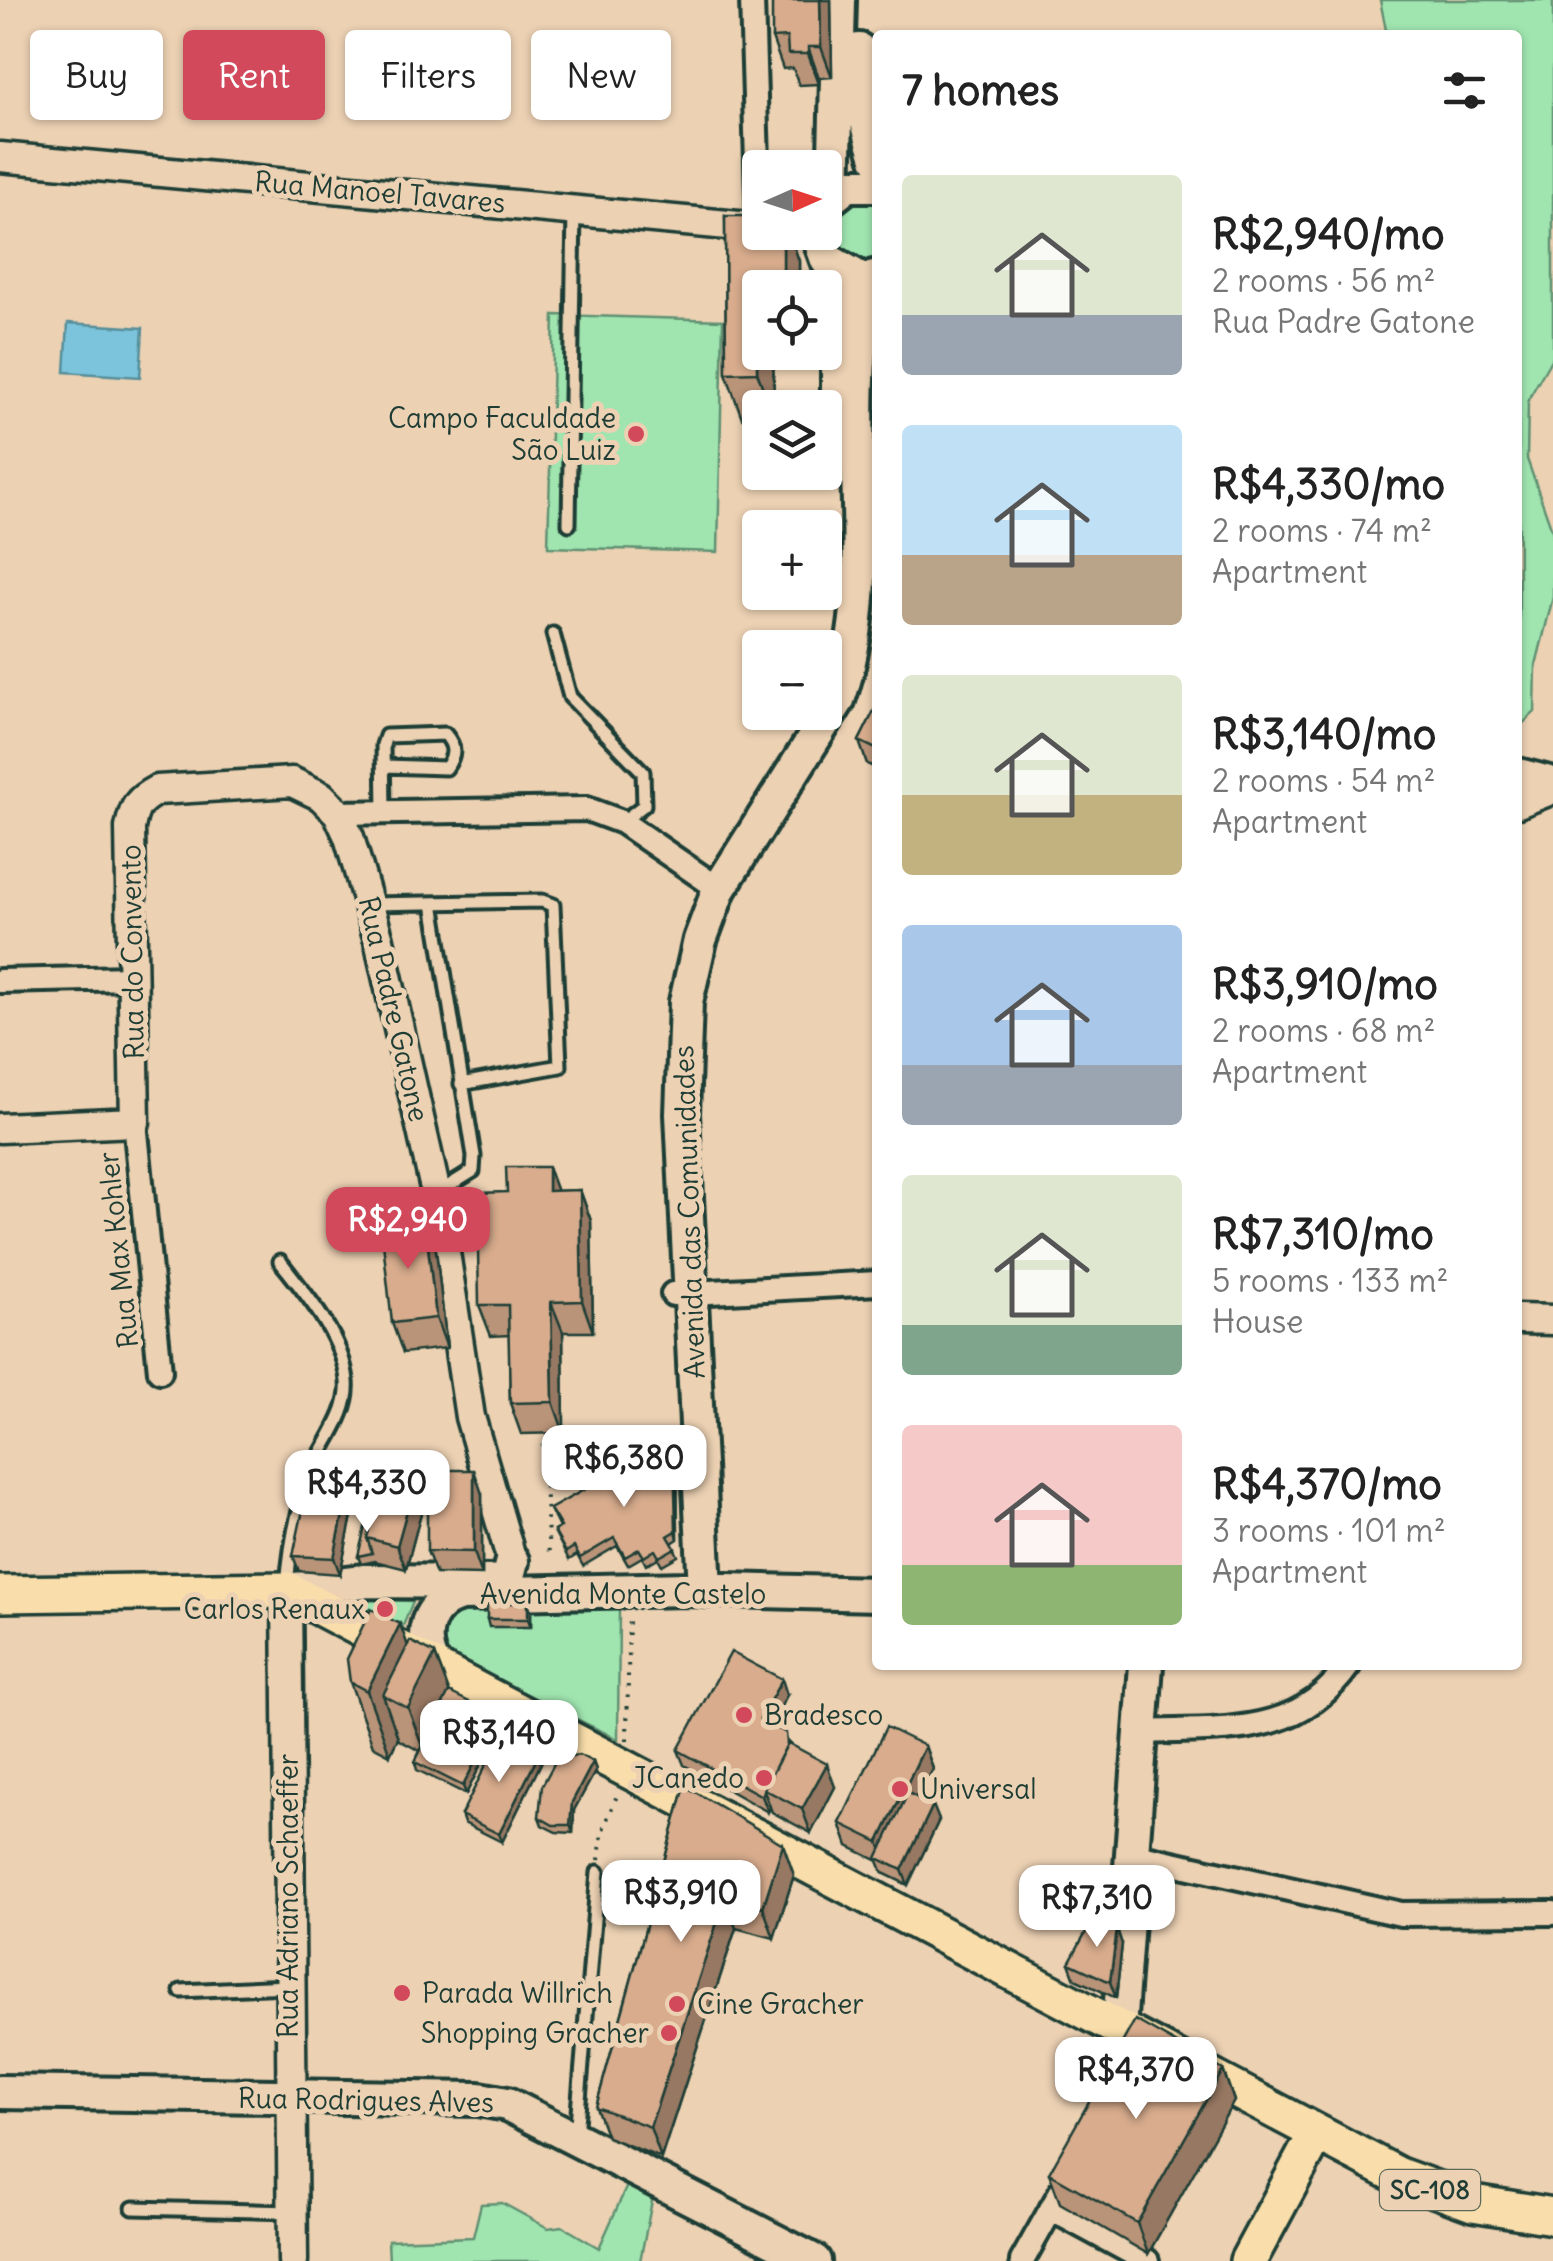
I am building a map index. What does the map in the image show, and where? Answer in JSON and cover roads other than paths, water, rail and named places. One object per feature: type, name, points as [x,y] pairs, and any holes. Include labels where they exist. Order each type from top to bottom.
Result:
[{"type":"main road","points":[[832,150],[839,0]]},
{"type":"main road","points":[[860,0],[860,98],[872,138]]},
{"type":"main road","points":[[859,34],[872,78]]},
{"type":"main road","points":[[842,189],[848,185],[872,184]]},
{"type":"main road","points":[[825,250],[872,274]]},
{"type":"main road","name":"Avenida das Comunidades","points":[[711,884],[838,700],[854,645],[848,376],[825,250]]},
{"type":"main road","name":"Avenida das Comunidades","points":[[848,376],[872,290]]},
{"type":"main road","name":"Avenida das Comunidades","points":[[832,630],[848,498]]},
{"type":"main road","name":"Avenida das Comunidades","points":[[696,1590],[672,1113],[678,1001],[711,884],[800,730]]},
{"type":"main road","points":[[1522,776],[1553,787]]},
{"type":"main road","points":[[512,1560],[525,1578],[591,1580],[625,1590]]},
{"type":"main road","name":"Avenida Monte Castelo","points":[[286,1590],[363,1581],[501,1582],[508,1576],[512,1560]]},
{"type":"main road","points":[[0,1594],[286,1590],[627,1769],[1131,2045],[1317,2132],[1248,2261]]},
{"type":"main road","name":"Avenida Monte Castelo","points":[[432,1666],[425,1651],[427,1624],[431,1613],[452,1596],[625,1590],[872,1594]]},
{"type":"main road","points":[[1131,2045],[1132,1854],[1146,1670]]},
{"type":"main road","name":"Rua Rodrigues Alves","points":[[0,2092],[494,2101],[527,2111],[814,2261]]},
{"type":"main road","name":"SC-108","points":[[1317,2132],[1433,2192],[1553,2216]]},
{"type":"street","points":[[752,0],[757,150]]},
{"type":"street","name":"Rua Manoel Tavares","points":[[0,157],[742,226]]},
{"type":"street","name":"Rua do Convento","points":[[135,1122],[130,828],[141,798],[157,790],[292,782],[321,796],[338,813]]},
{"type":"street","points":[[1522,800],[1553,787]]},
{"type":"street","points":[[338,813],[587,810],[622,822],[711,884]]},
{"type":"street","name":"Rua Padre Gatone","points":[[338,813],[370,904],[436,1194],[470,1417],[512,1560]]},
{"type":"street","points":[[0,981],[132,978]]},
{"type":"street","points":[[0,1128],[135,1122]]},
{"type":"street","name":"Rua Max Kohler","points":[[135,1122],[160,1371]]},
{"type":"street","points":[[682,1293],[872,1283]]},
{"type":"street","points":[[1522,1320],[1553,1320]]},
{"type":"street","name":"Rua Adriano Schaeffer","points":[[286,1590],[293,2261]]},
{"type":"street","points":[[1141,1732],[1254,1725],[1290,1718],[1328,1692],[1345,1670]]},
{"type":"street","points":[[1132,1854],[1401,1914],[1553,1913]]},
{"type":"street","points":[[1022,2261],[1087,2145]]},
{"type":"street","points":[[1051,2209],[1147,2261]]},
{"type":"lane","points":[[568,524],[574,210]]},
{"type":"lane","points":[[553,634],[570,697],[643,772],[644,805],[622,822]]},
{"type":"lane","points":[[384,766],[446,768],[454,756],[452,742],[444,734],[386,736],[383,745],[384,812]]},
{"type":"lane","points":[[370,904],[542,901],[553,905],[560,1066],[461,1084]]},
{"type":"lane","points":[[433,903],[473,1170],[436,1194]]},
{"type":"lane","points":[[280,1261],[326,1326],[347,1378],[340,1416],[314,1468],[295,1520],[286,1590]]},
{"type":"lane","points":[[576,2136],[598,1872]]},
{"type":"lane","points":[[181,1991],[288,1986]]},
{"type":"lane","points":[[132,2208],[292,2212]]},
{"type":"water","points":[[68,323],[143,328],[140,377],[65,372]]},
{"type":"place","name":"Campo Faculdade São Luiz","points":[[636,434]]},
{"type":"place","name":"Carlos Renaux","points":[[385,1609]]},
{"type":"place","name":"Bradesco","points":[[744,1715]]},
{"type":"place","name":"JCanedo","points":[[764,1778]]},
{"type":"place","name":"Universal","points":[[900,1789]]},
{"type":"place","name":"Parada Willrich","points":[[402,1993]]},
{"type":"place","name":"Cine Gracher","points":[[677,2004]]},
{"type":"place","name":"Shopping Gracher","points":[[669,2033]]}]
